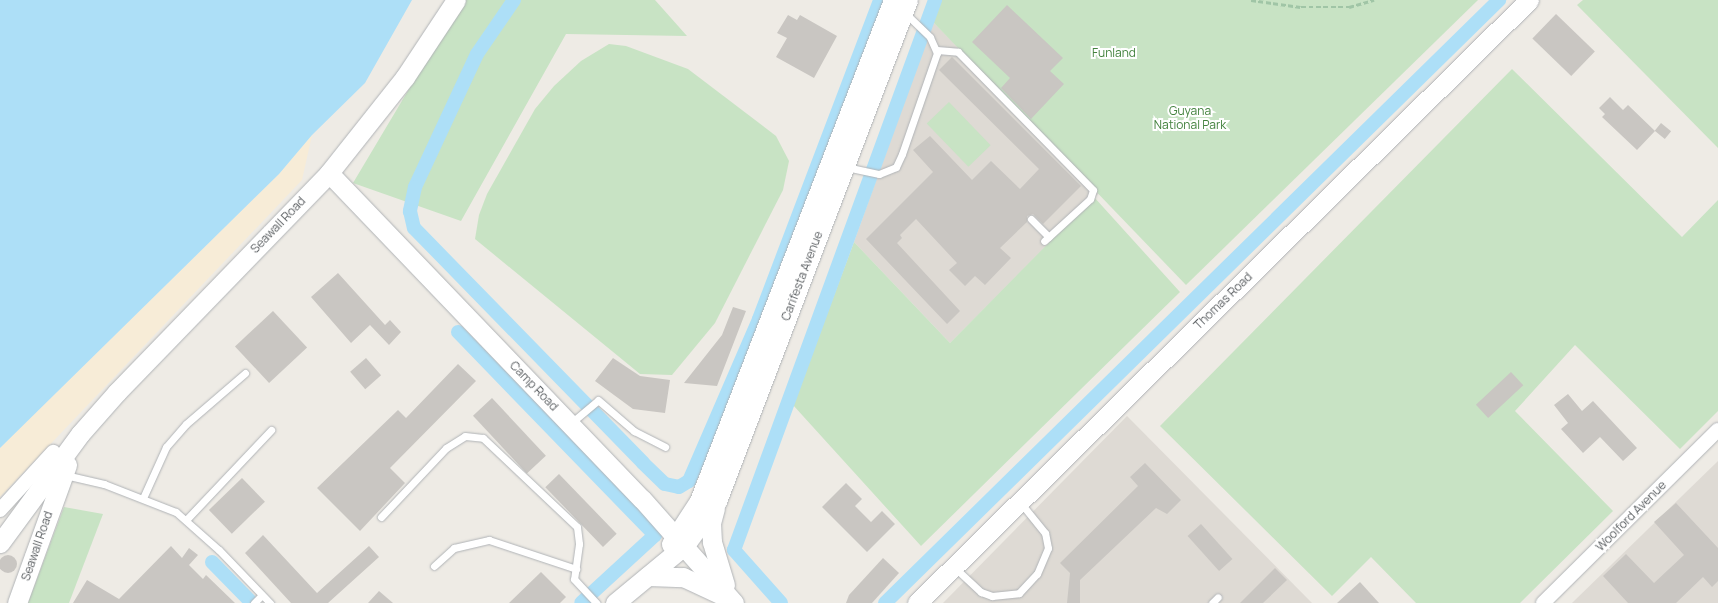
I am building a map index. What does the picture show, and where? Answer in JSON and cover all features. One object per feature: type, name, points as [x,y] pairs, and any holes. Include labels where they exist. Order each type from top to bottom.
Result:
[{"type":"street","name":"Seawall Road","points":[[0,543],[80,434],[329,173],[405,77],[456,0]]},
{"type":"street","name":"Thomas Road","points":[[917,603],[1530,0]]},
{"type":"street","name":"Carifesta Avenue","points":[[614,603],[648,576],[681,541],[708,501],[850,168],[904,8]]},
{"type":"street","name":"Carifesta Avenue","points":[[708,501],[904,8]]},
{"type":"street","name":"Camp Road","points":[[329,173],[575,420],[733,602]]},
{"type":"street","name":"Woolford Avenue","points":[[1544,603],[1718,430]]},
{"type":"street","name":"Seawall Road","points":[[17,603],[63,474],[80,434]]},
{"type":"street","points":[[0,510],[53,452]]},
{"type":"street","points":[[642,499],[676,511],[708,501],[712,542],[718,570],[733,602]]},
{"type":"street","points":[[648,576],[683,577],[707,586],[733,602]]},
{"type":"lane","points":[[904,8],[927,34],[937,50]]},
{"type":"lane","points":[[850,168],[875,173],[890,171],[896,167],[937,50]]},
{"type":"lane","points":[[937,50],[958,52],[1093,190],[1090,198],[1047,239],[1031,219]]},
{"type":"lane","points":[[143,498],[166,448],[186,424],[246,372]]},
{"type":"lane","points":[[575,420],[598,400],[606,404],[634,431],[665,448]]},
{"type":"lane","points":[[186,520],[271,430]]},
{"type":"lane","points":[[381,517],[446,448],[457,440],[474,435],[493,444],[577,527],[574,579],[596,603]]},
{"type":"lane","points":[[63,474],[104,484],[143,498],[186,520],[270,603]]},
{"type":"lane","points":[[953,567],[981,592],[992,596],[1019,593],[1037,574],[1048,548],[1044,533],[1019,501]]},
{"type":"lane","points":[[434,566],[454,548],[489,540],[576,569]]},
{"type":"lane","points":[[254,603],[262,595]]},
{"type":"path","points":[[1251,0],[1301,7],[1349,7],[1374,0]]},
{"type":"shaded area","points":[[933,22],[1100,192],[950,343],[854,242]]},
{"type":"shaded area","points":[[1127,416],[1312,603],[943,603]]},
{"type":"shaded area","points":[[1718,461],[1718,603],[1572,603]]},
{"type":"green space","points":[[462,0],[655,0],[687,36],[566,34],[461,221],[353,183]]},
{"type":"green space","name":"Guyana National Park","points":[[941,0],[1478,0],[1186,285],[933,22]]},
{"type":"green space","points":[[1583,0],[1718,0],[1718,148],[1577,5]]},
{"type":"green space","points":[[609,44],[626,46],[688,69],[776,136],[789,161],[783,190],[715,323],[672,375],[640,374],[475,239],[479,215],[487,194],[535,109],[554,86],[581,61]]},
{"type":"green space","points":[[1512,69],[1682,237],[1718,200],[1718,411],[1680,449],[1575,345],[1515,411],[1613,511],[1520,603],[1416,603],[1371,557],[1332,596],[1160,426]]},
{"type":"green space","points":[[949,102],[991,145],[968,167],[927,124]]},
{"type":"green space","points":[[1094,197],[1180,292],[921,546],[793,405],[854,242],[950,343]]},
{"type":"green space","points":[[64,507],[103,514],[69,603],[28,603]]},
{"type":"sand","points":[[312,135],[302,180],[0,497],[0,448],[279,174]]},
{"type":"water","points":[[0,0],[412,0],[365,83],[312,135],[279,174],[0,448]]},
{"type":"building","points":[[1007,5],[1063,58],[1050,71],[1064,84],[1031,119],[1001,88],[1010,78],[972,42]]},
{"type":"building","points":[[1556,14],[1595,52],[1571,76],[1532,38]]},
{"type":"building","points":[[788,15],[797,20],[800,15],[837,36],[814,78],[776,57],[787,38],[777,33]]},
{"type":"building","points":[[952,57],[1081,186],[1043,224],[1033,214],[1027,216],[1027,222],[1000,248],[1011,258],[985,285],[975,276],[965,286],[949,270],[957,263],[916,219],[900,235],[902,238],[897,243],[960,311],[947,324],[866,239],[933,172],[913,150],[930,136],[972,180],[991,161],[1020,189],[1039,169],[939,70]]},
{"type":"building","points":[[1610,97],[1623,110],[1628,105],[1655,131],[1637,150],[1602,117],[1605,114],[1599,108]]},
{"type":"building","points":[[1661,123],[1671,131],[1665,139],[1655,131]]},
{"type":"building","points":[[338,273],[385,325],[390,320],[401,332],[389,345],[370,325],[351,343],[311,297]]},
{"type":"building","points":[[733,307],[746,311],[717,386],[684,383],[722,335]]},
{"type":"building","points":[[273,311],[307,348],[269,383],[235,346]]},
{"type":"building","points":[[366,358],[381,375],[365,389],[350,372]]},
{"type":"building","points":[[613,358],[640,376],[670,380],[665,413],[633,409],[595,381]]},
{"type":"building","points":[[458,364],[476,381],[390,468],[405,483],[360,531],[317,488],[398,410],[406,418]]},
{"type":"building","points":[[1511,372],[1523,385],[1488,418],[1476,405]]},
{"type":"building","points":[[1568,394],[1582,411],[1593,401],[1637,448],[1623,461],[1600,437],[1583,453],[1561,429],[1568,423],[1554,405]]},
{"type":"building","points":[[492,398],[546,456],[527,474],[473,416]]},
{"type":"building","points":[[1145,463],[1181,500],[1167,514],[1156,508],[1080,580],[1080,603],[1067,603],[1070,573],[1060,563],[1138,486],[1130,477]]},
{"type":"building","points":[[559,474],[617,534],[603,547],[545,487]]},
{"type":"building","points":[[242,478],[265,502],[232,534],[209,510]]},
{"type":"building","points":[[846,483],[862,499],[855,506],[871,522],[882,511],[895,524],[867,552],[822,507]]},
{"type":"building","points":[[1676,503],[1718,548],[1718,581],[1712,587],[1703,577],[1676,603],[1628,603],[1603,576],[1626,554],[1654,583],[1684,555],[1654,522]]},
{"type":"building","points":[[1201,524],[1232,559],[1219,571],[1188,536]]},
{"type":"building","points":[[263,535],[317,593],[369,546],[379,557],[328,603],[291,603],[245,553]]},
{"type":"building","points":[[171,546],[182,558],[189,548],[198,555],[189,565],[203,579],[206,575],[235,603],[73,603],[87,580],[119,599]]},
{"type":"building","points":[[4,555],[12,555],[17,560],[15,571],[4,573],[-1,568],[-1,560]]},
{"type":"building","points":[[883,558],[899,573],[872,603],[846,603],[849,595]]},
{"type":"building","points":[[1275,568],[1287,580],[1263,603],[1240,603]]},
{"type":"building","points":[[541,572],[566,597],[560,603],[509,603]]},
{"type":"building","points":[[1360,582],[1379,603],[1337,603]]},
{"type":"building","points":[[379,591],[393,603],[368,603]]},
{"type":"waterway","points":[[514,0],[477,54],[415,187],[410,211],[414,228],[643,463],[665,484],[679,487],[689,481],[759,319],[880,0]]},
{"type":"waterway","points":[[781,603],[734,550],[935,0]]},
{"type":"waterway","points":[[885,603],[1499,0]]},
{"type":"waterway","points":[[458,332],[655,535],[581,603]]},
{"type":"waterway","points":[[212,562],[252,603]]},
{"type":"park label","name":"Funland","points":[[1114,53]]}]
